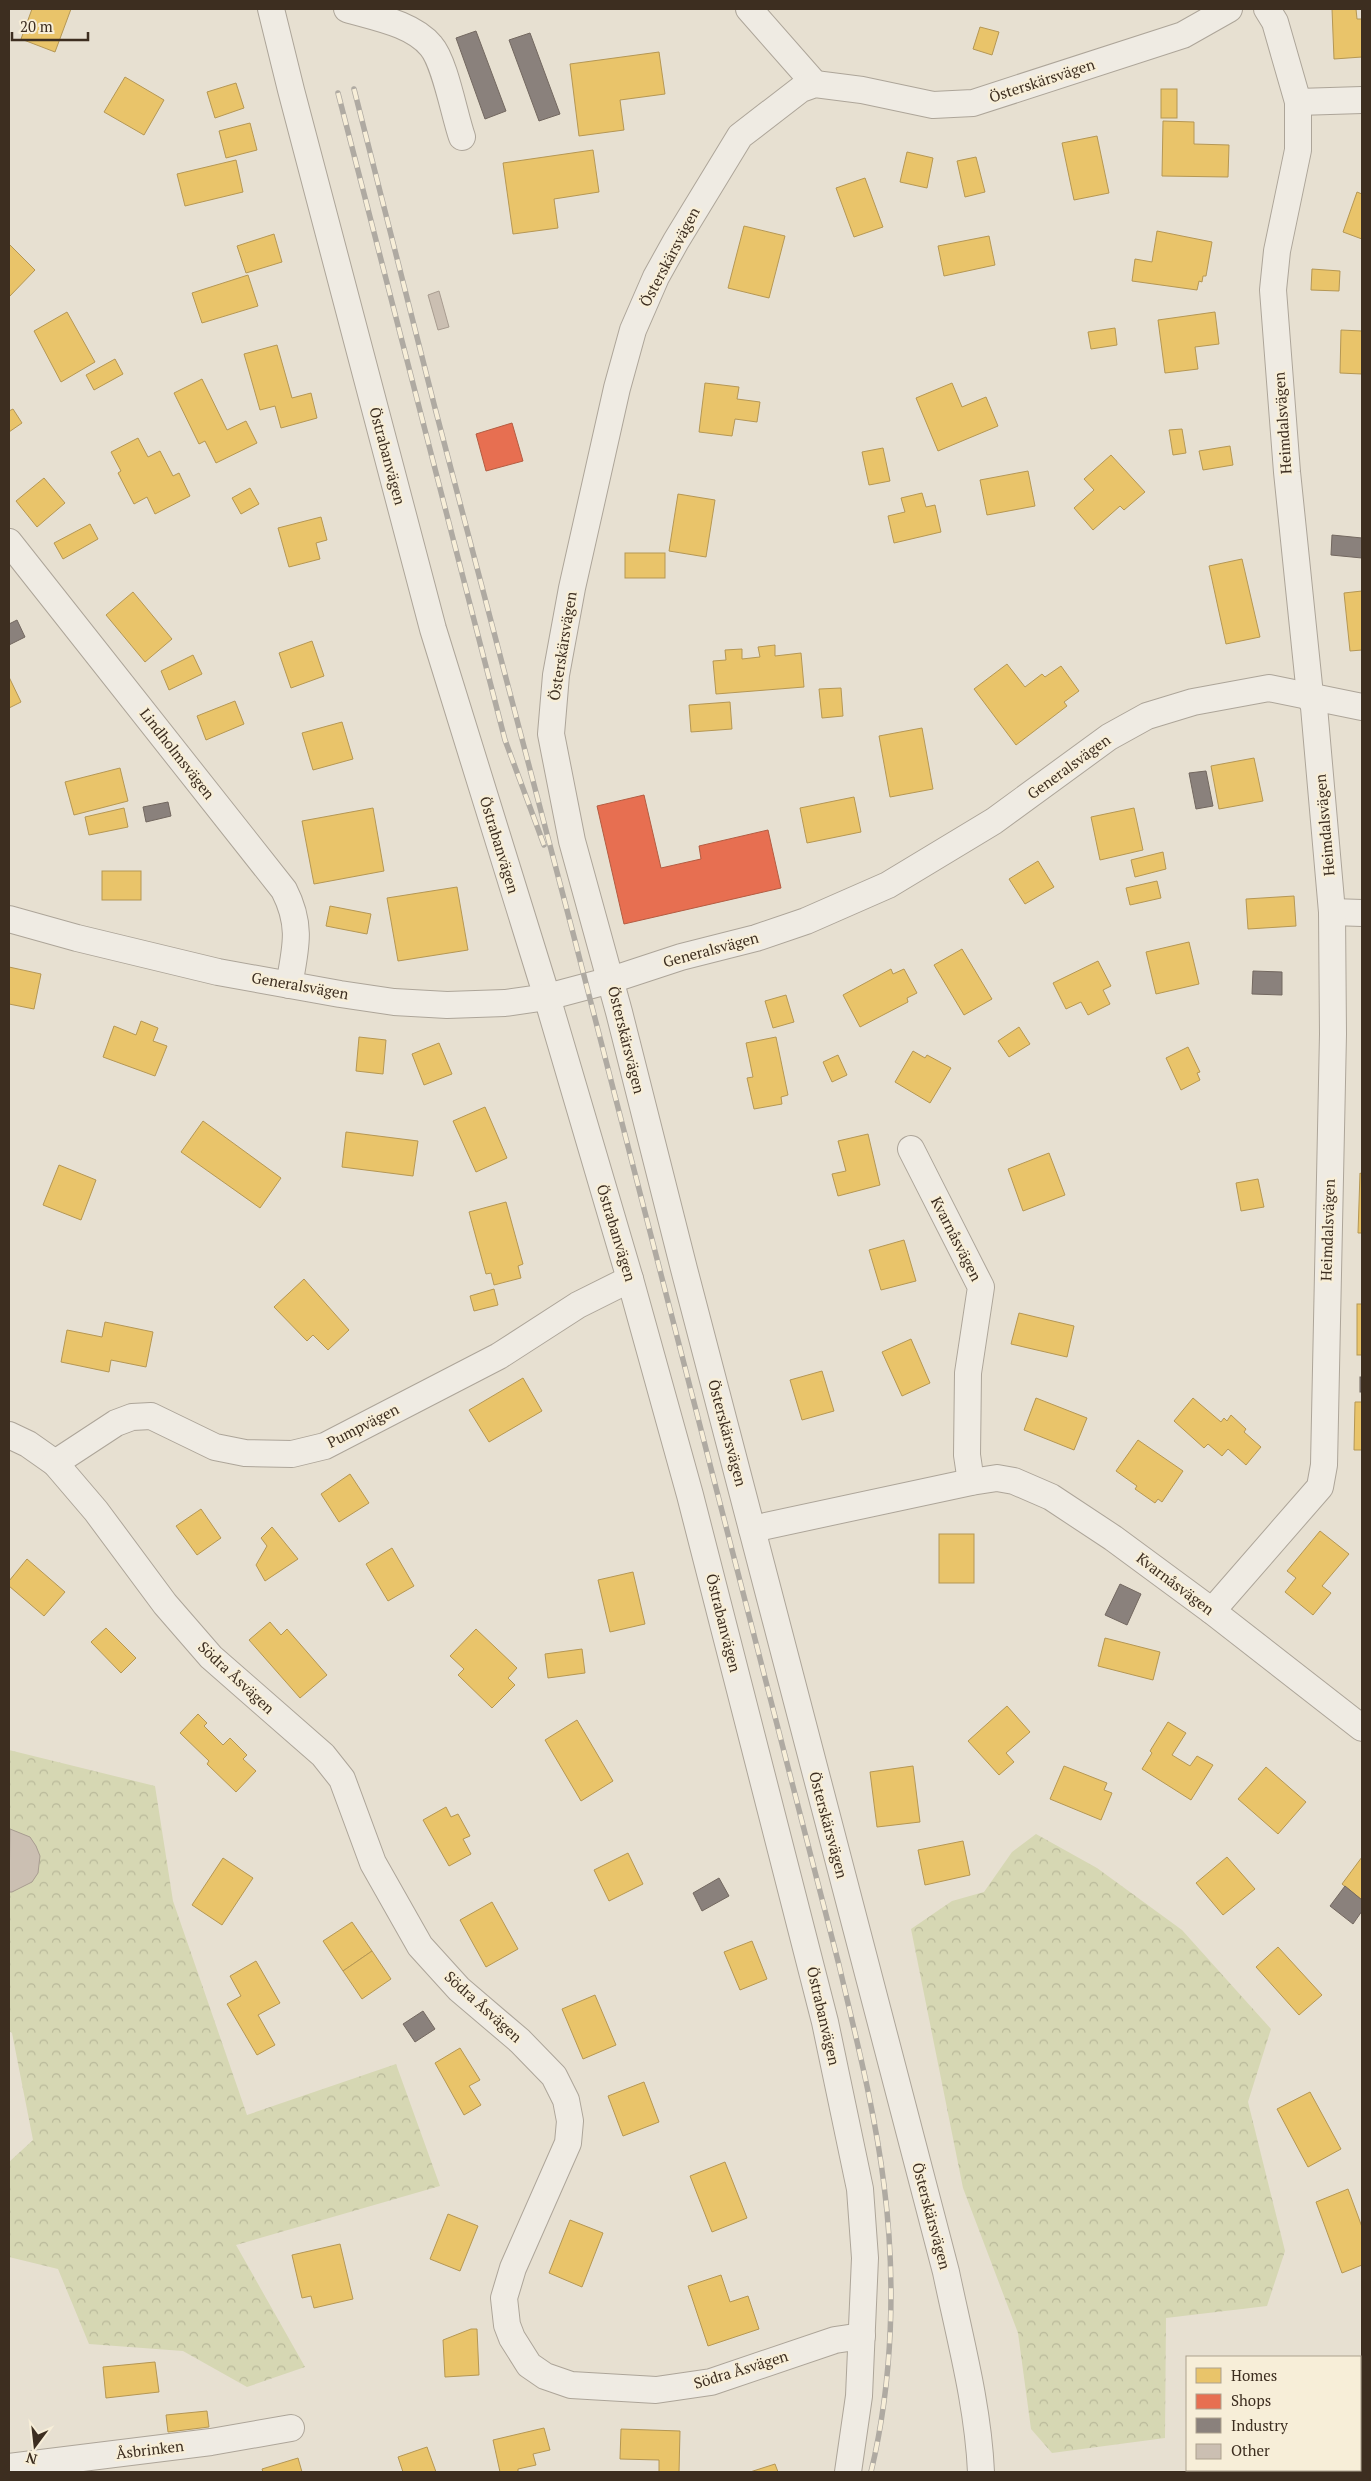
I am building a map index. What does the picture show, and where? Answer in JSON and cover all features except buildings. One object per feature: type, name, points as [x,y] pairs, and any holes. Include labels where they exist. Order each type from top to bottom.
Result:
[{"type":"street","name":"Östrabanvägen","points":[[271,9],[433,628],[547,997],[630,1279],[690,1495],[825,2022],[860,2189],[866,2274],[859,2396],[848,2472]]},
{"type":"street","points":[[347,9],[415,33],[432,46],[446,80],[462,137]]},
{"type":"street","points":[[749,9],[815,84]]},
{"type":"street","name":"Österskärsvägen","points":[[981,2472],[979,2439],[971,2389],[946,2272],[611,980],[572,841],[551,734],[556,675],[572,588],[617,388],[634,330],[656,277],[740,136],[801,89],[815,84],[862,90],[933,106],[973,104],[1183,35],[1229,9]]},
{"type":"street","name":"Heimdalsvägen","points":[[1212,1612],[1320,1487],[1324,1465],[1333,1034],[1332,912],[1314,707],[1310,695],[1286,472],[1273,290],[1277,251],[1298,150],[1298,102],[1275,22],[1267,9]]},
{"type":"street","points":[[1298,102],[1362,100]]},
{"type":"street","name":"Lindholmsvägen","points":[[9,542],[284,890],[294,909],[298,931],[289,985]]},
{"type":"street","name":"Generalsvägen","points":[[9,919],[77,938],[208,970],[394,1002],[447,1005],[505,1003],[547,997],[611,980],[680,957],[756,938],[806,921],[888,885],[994,821],[1109,737],[1147,716],[1193,702],[1269,688],[1362,707]]},
{"type":"street","points":[[1332,912],[1362,913]]},
{"type":"street","name":"Kvarnåsvägen","points":[[911,1149],[964,1257],[975,1272],[981,1287],[968,1373],[967,1455],[971,1482]]},
{"type":"street","name":"Pumpvägen","points":[[55,1463],[116,1423],[132,1416],[151,1416],[215,1447],[245,1453],[292,1454],[325,1446],[499,1356],[578,1305],[630,1279]]},
{"type":"street","name":"Södra Åsvägen","points":[[9,1434],[28,1444],[55,1463],[96,1511],[164,1604],[211,1658],[323,1755],[342,1779],[373,1863],[420,1946],[459,1989],[520,2041],[554,2076],[566,2100],[570,2120],[568,2143],[513,2268],[504,2298],[512,2338],[529,2365],[545,2376],[570,2385],[656,2390],[711,2382],[835,2340],[862,2336]]},
{"type":"street","name":"Kvarnåsvägen","points":[[752,1529],[971,1482],[997,1478],[1014,1481],[1051,1497],[1113,1538],[1362,1728]]},
{"type":"street","name":"Åsbrinken","points":[[9,2467],[211,2442],[290,2428]]},
{"type":"green space","points":[[9,1750],[155,1786],[173,1901],[247,2115],[396,2064],[440,2186],[236,2245],[305,2367],[247,2387],[183,2351],[89,2344],[58,2269],[9,2257],[9,2162],[33,2140],[12,2033],[9,2031]]},
{"type":"green space","points":[[1036,1834],[1097,1868],[1182,1930],[1271,2029],[1248,2102],[1285,2251],[1267,2306],[1166,2318],[1165,2438],[1052,2453],[1031,2429],[1018,2333],[963,2188],[911,1929],[952,1901],[984,1892],[1012,1852]]},
{"type":"railway","points":[[354,89],[839,1965],[876,2130],[888,2221],[891,2293],[888,2366],[884,2402],[871,2472]]},
{"type":"railway","points":[[338,93],[505,740],[544,845]]}]
